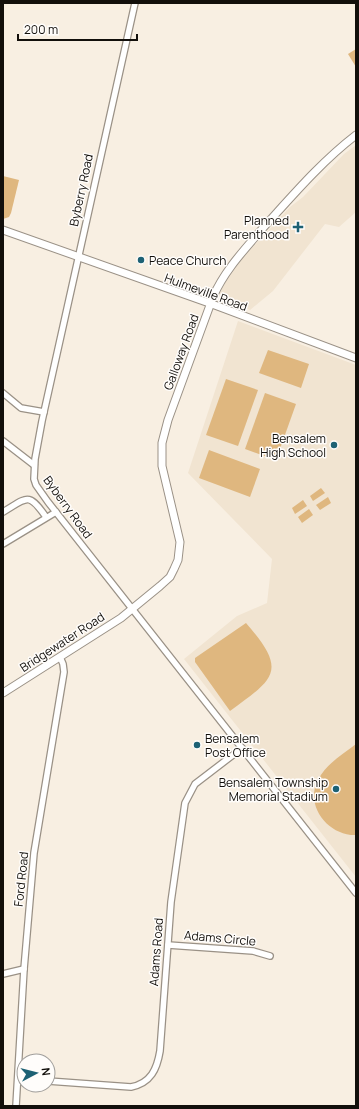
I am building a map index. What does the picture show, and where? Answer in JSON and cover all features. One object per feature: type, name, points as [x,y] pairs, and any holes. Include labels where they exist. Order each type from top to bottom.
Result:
[{"type":"main road","name":"Galloway Road","points":[[132,609],[170,577],[178,560],[180,542],[162,466],[162,443],[168,420],[210,304],[222,279],[255,238],[321,164],[356,135]]},
{"type":"main road","name":"Hulmeville Road","points":[[3,230],[356,358]]},
{"type":"main road","name":"Bridgewater Road","points":[[3,693],[132,609]]},
{"type":"street","name":"Byberry Road","points":[[135,3],[44,412],[34,466],[36,485],[356,893]]},
{"type":"street","points":[[3,393],[21,408],[44,412]]},
{"type":"street","points":[[3,441],[34,466]]},
{"type":"street","points":[[3,519],[3,513],[28,499],[36,503],[45,516]]},
{"type":"street","points":[[3,544],[45,516],[56,512]]},
{"type":"street","name":"Ford Road","points":[[22,1053],[24,969],[34,853],[64,672],[60,657]]},
{"type":"street","name":"Adams Road","points":[[56,1082],[131,1087],[142,1084],[151,1077],[157,1068],[160,1051],[174,873],[183,815],[188,794],[198,781],[242,748]]},
{"type":"street","name":"Adams Circle","points":[[168,945],[254,951],[270,956]]},
{"type":"street","points":[[3,974],[24,969]]},
{"type":"street","name":"Ford Road","points":[[16,1106],[18,1093]]},
{"type":"shaded area","points":[[356,49],[356,67],[348,54]]},
{"type":"shaded area","points":[[356,145],[356,212],[339,227],[325,224],[273,291],[250,310],[220,293],[241,260],[290,207],[303,197],[344,154]]},
{"type":"shaded area","points":[[3,176],[19,180],[11,213],[9,217],[3,219]]},
{"type":"shaded area","points":[[238,321],[356,365],[356,877],[184,659],[237,616],[267,603],[272,559],[188,473]]},
{"type":"shaded area","points":[[268,350],[309,364],[301,388],[259,373]]},
{"type":"shaded area","points":[[226,379],[258,390],[238,446],[206,435]]},
{"type":"shaded area","points":[[265,393],[296,404],[276,460],[245,449]]},
{"type":"shaded area","points":[[209,450],[260,469],[250,497],[199,478]]},
{"type":"shaded area","points":[[321,488],[325,493],[313,501],[310,496]]},
{"type":"shaded area","points":[[328,497],[331,503],[320,510],[316,505]]},
{"type":"shaded area","points":[[303,500],[307,506],[295,514],[292,508]]},
{"type":"shaded area","points":[[309,509],[313,515],[302,523],[298,517]]},
{"type":"shaded area","points":[[246,623],[268,652],[271,663],[271,673],[266,681],[257,690],[230,711],[195,662],[195,658]]},
{"type":"shaded area","name":"Bensalem Township Memorial Stadium","points":[[356,744],[356,835],[346,834],[328,825],[322,818],[314,800],[315,790],[321,774],[335,760]]},
{"type":"place","name":"Planned Parenthood","points":[[298,227]]},
{"type":"place","name":"Peace Church","points":[[141,260]]},
{"type":"place","name":"Bensalem High School","points":[[334,445]]},
{"type":"place","name":"Bensalem Post Office","points":[[197,745]]},
{"type":"place","name":"Bensalem Township Memorial Stadium","points":[[336,789]]}]
